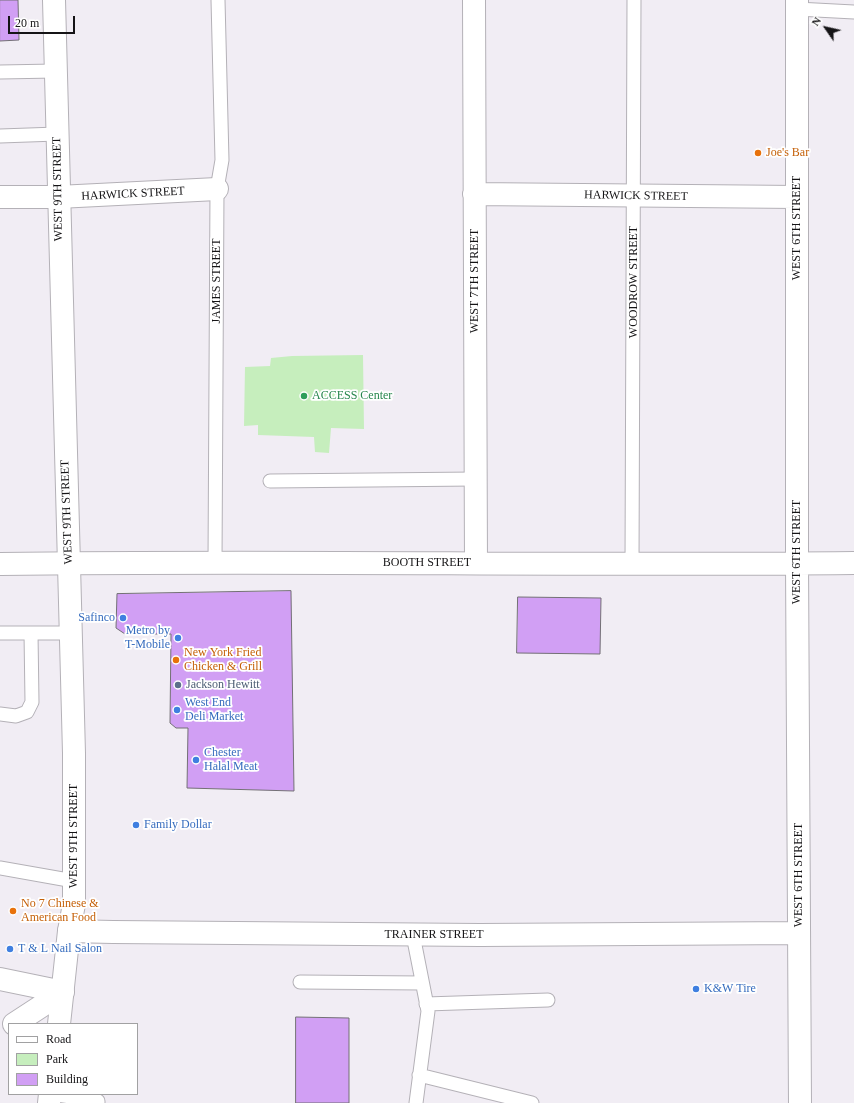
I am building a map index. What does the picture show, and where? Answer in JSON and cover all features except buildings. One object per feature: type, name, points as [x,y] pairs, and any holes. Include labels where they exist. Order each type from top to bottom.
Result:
[{"type":"street","name":"WEST 9TH STREET","points":[[54,0],[58,197],[74,753],[74,904],[69,931],[59,1023]]},
{"type":"street","name":"WEST 7TH STREET","points":[[474,0],[476,563]]},
{"type":"street","name":"WEST 6TH STREET","points":[[797,5],[797,563],[800,1103]]},
{"type":"street","name":"HARWICK STREET","points":[[0,197],[58,197],[217,190]]},
{"type":"street","name":"HARWICK STREET","points":[[474,194],[797,197]]},
{"type":"street","name":"BOOTH STREET","points":[[0,564],[215,562],[632,564],[854,563]]},
{"type":"street","name":"TRAINER STREET","points":[[69,931],[128,933],[413,935],[799,933]]},
{"type":"street","points":[[0,978],[63,992]]},
{"type":"street","points":[[16,1023],[63,992]]},
{"type":"lane","name":"JAMES STREET","points":[[215,562],[217,190],[222,160],[218,0]]},
{"type":"lane","name":"WOODROW STREET","points":[[632,564],[634,0]]},
{"type":"lane","points":[[797,5],[854,12]]},
{"type":"lane","points":[[0,72],[56,71]]},
{"type":"lane","points":[[0,136],[57,134]]},
{"type":"lane","points":[[270,481],[476,479]]},
{"type":"lane","points":[[0,633],[71,633]]},
{"type":"lane","points":[[0,714],[16,716],[27,712],[32,702],[31,633]]},
{"type":"lane","points":[[0,868],[74,882]]},
{"type":"lane","points":[[413,935],[428,1011],[416,1103]]},
{"type":"lane","points":[[300,982],[422,983]]},
{"type":"lane","points":[[426,1004],[548,1000]]},
{"type":"lane","points":[[420,1076],[532,1103]]},
{"type":"lane","points":[[59,1095],[85,1098],[98,1101],[98,1103]]},
{"type":"green space","name":"ACCESS Center","points":[[363,355],[364,429],[331,428],[329,453],[315,452],[314,437],[258,435],[258,425],[244,426],[245,367],[270,366],[271,358],[292,356]]},
{"type":"place","name":"Joe's Bar","points":[[758,153]]},
{"type":"place","name":"ACCESS Center","points":[[304,396]]},
{"type":"place","name":"Safinco","points":[[123,618]]},
{"type":"place","name":"Metro by T-Mobile","points":[[178,638]]},
{"type":"place","name":"New York Fried Chicken & Grill","points":[[176,660]]},
{"type":"place","name":"Jackson Hewitt","points":[[178,685]]},
{"type":"place","name":"West End Deli Market","points":[[177,710]]},
{"type":"place","name":"Chester Halal Meat","points":[[196,760]]},
{"type":"place","name":"Family Dollar","points":[[136,825]]},
{"type":"place","name":"No 7 Chinese & American Food","points":[[13,911]]},
{"type":"place","name":"T & L Nail Salon","points":[[10,949]]},
{"type":"place","name":"K&W Tire","points":[[696,989]]}]
